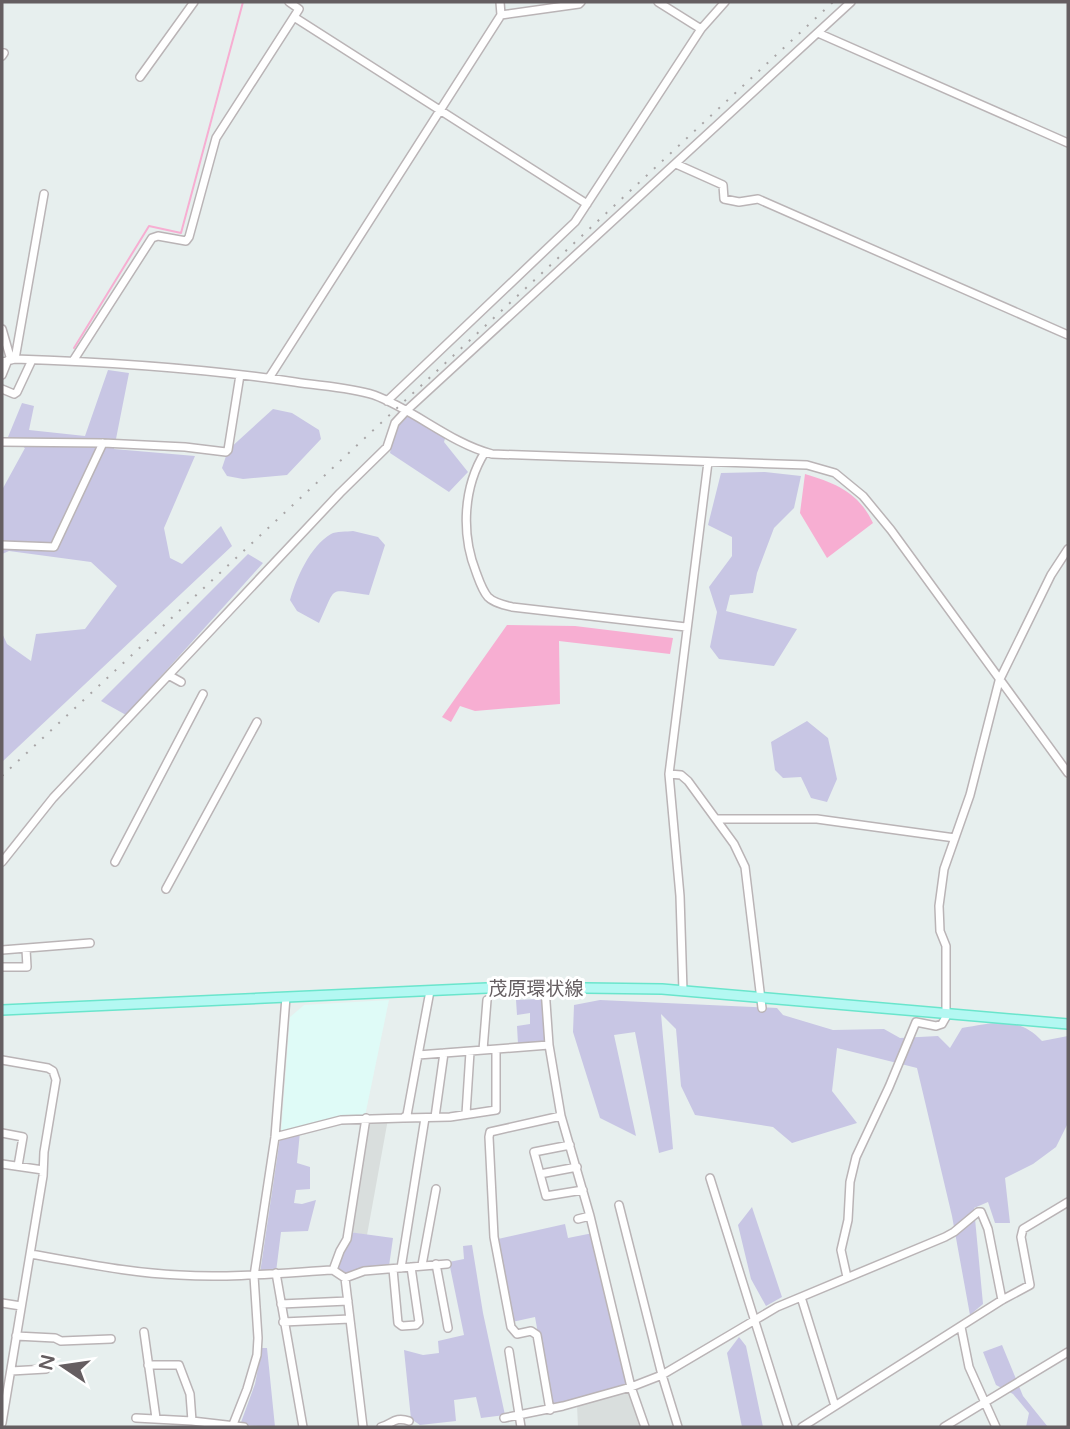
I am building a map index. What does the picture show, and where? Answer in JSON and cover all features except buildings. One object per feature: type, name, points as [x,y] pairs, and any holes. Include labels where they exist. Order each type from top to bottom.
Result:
[{"type":"main road","name":"茂原環状線","points":[[2,1010],[430,991],[662,989],[1068,1024]]},
{"type":"street","points":[[140,77],[194,2]]},
{"type":"street","points":[[73,361],[152,238],[158,236],[186,241],[189,237],[216,138],[299,9],[289,2]]},
{"type":"street","points":[[269,378],[501,15],[500,2]]},
{"type":"street","points":[[501,15],[581,2]]},
{"type":"street","points":[[658,2],[701,29]]},
{"type":"street","points":[[387,401],[575,222],[701,29],[725,2]]},
{"type":"street","points":[[2,862],[4,852],[53,798],[346,487],[387,447],[395,422],[851,2]]},
{"type":"street","points":[[294,17],[587,204]]},
{"type":"street","points":[[818,33],[1068,142]]},
{"type":"street","points":[[676,164],[723,185],[724,199],[739,202],[758,199],[1068,335]]},
{"type":"street","points":[[2,375],[9,360],[44,194]]},
{"type":"street","points":[[2,329],[9,360]]},
{"type":"street","points":[[2,389],[14,394],[17,392],[32,359]]},
{"type":"street","points":[[9,360],[73,361],[240,375],[366,393],[407,410],[485,452],[501,455],[817,466],[835,473],[863,496],[891,530],[1068,773]]},
{"type":"street","points":[[2,442],[103,443],[226,452],[240,375]]},
{"type":"street","points":[[2,545],[54,547],[103,443]]},
{"type":"street","points":[[485,452],[468,493],[467,532],[471,558],[488,597],[512,607],[686,627]]},
{"type":"street","points":[[683,991],[680,897],[668,774],[708,462]]},
{"type":"street","points":[[847,1277],[841,1250],[848,1220],[850,1182],[856,1157],[916,1022],[936,1026],[942,1024],[946,1012],[946,946],[940,931],[939,906],[944,869],[970,795],[999,681],[1051,575],[1068,549]]},
{"type":"street","points":[[170,676],[181,682]]},
{"type":"street","points":[[115,862],[203,694]]},
{"type":"street","points":[[166,890],[257,722]]},
{"type":"street","points":[[668,774],[681,775],[688,780],[734,844],[748,878],[762,1008]]},
{"type":"street","points":[[718,819],[817,819],[955,838]]},
{"type":"street","points":[[2,950],[90,943]]},
{"type":"street","points":[[2,967],[27,967],[26,949]]},
{"type":"street","points":[[545,988],[549,1045],[561,1116],[590,1216],[631,1387],[645,1427]]},
{"type":"street","points":[[403,1118],[407,1115],[430,991]]},
{"type":"street","points":[[232,1427],[257,1355],[254,1276],[275,1137],[285,997]]},
{"type":"street","points":[[483,1050],[487,1000]]},
{"type":"street","points":[[418,1055],[549,1045]]},
{"type":"street","points":[[275,1137],[314,1125],[366,1118],[425,1118],[496,1110],[496,1050]]},
{"type":"street","points":[[466,1114],[470,1052]]},
{"type":"street","points":[[435,1117],[444,1053]]},
{"type":"street","points":[[2,1060],[48,1068],[53,1071],[56,1080],[2,1423]]},
{"type":"street","points":[[550,1410],[537,1335],[531,1331],[517,1334],[511,1327],[494,1237],[489,1137],[490,1132],[561,1116]]},
{"type":"street","points":[[334,1269],[347,1239],[366,1118]]},
{"type":"street","points":[[411,1266],[419,1322],[416,1325],[402,1326],[398,1323],[397,1268],[425,1118]]},
{"type":"street","points":[[2,1133],[23,1138],[18,1166]]},
{"type":"street","points":[[570,1145],[534,1152],[546,1196],[583,1190]]},
{"type":"street","points":[[2,1164],[43,1170]]},
{"type":"street","points":[[540,1174],[577,1167]]},
{"type":"street","points":[[710,1178],[788,1427]]},
{"type":"street","points":[[422,1265],[436,1189]]},
{"type":"street","points":[[803,1427],[1002,1300],[1030,1285],[1021,1237],[1023,1229],[1068,1202]]},
{"type":"street","points":[[619,1205],[662,1375],[678,1427]]},
{"type":"street","points":[[504,1418],[550,1410],[631,1387],[662,1375],[753,1320],[954,1232],[978,1212],[981,1212],[988,1229],[1002,1300]]},
{"type":"street","points":[[578,1219],[590,1216]]},
{"type":"street","points":[[30,1254],[145,1272],[254,1276],[334,1269],[345,1278],[363,1427]]},
{"type":"street","points":[[436,1264],[448,1328]]},
{"type":"street","points":[[345,1278],[364,1271],[447,1264]]},
{"type":"street","points":[[276,1273],[303,1427]]},
{"type":"street","points":[[801,1297],[835,1406]]},
{"type":"street","points":[[281,1304],[348,1301]]},
{"type":"street","points":[[2,1303],[21,1306]]},
{"type":"street","points":[[283,1322],[351,1319]]},
{"type":"street","points":[[961,1327],[969,1367],[996,1427]]},
{"type":"street","points":[[144,1332],[158,1422]]},
{"type":"street","points":[[16,1336],[40,1336],[61,1341],[111,1339]]},
{"type":"street","points":[[509,1352],[522,1427]]},
{"type":"street","points":[[944,1427],[1068,1352]]},
{"type":"street","points":[[148,1365],[179,1365],[190,1394],[192,1421]]},
{"type":"street","points":[[10,1371],[47,1369]]},
{"type":"street","points":[[136,1418],[158,1422],[192,1421],[244,1427]]},
{"type":"street","points":[[381,1427],[392,1420],[409,1421]]},
{"type":"shaded area","points":[[108,370],[129,373],[114,449],[195,456],[164,528],[170,558],[182,564],[221,526],[232,546],[2,762],[2,633],[7,644],[31,661],[36,634],[85,629],[117,586],[91,562],[9,551],[2,554],[2,490],[25,448],[8,437],[22,403],[34,406],[29,430],[85,436]]},
{"type":"shaded area","points":[[273,409],[292,413],[319,430],[321,439],[287,475],[243,479],[227,476],[222,468],[228,450]]},
{"type":"shaded area","points":[[408,415],[446,435],[444,442],[468,472],[449,492],[390,453],[394,433],[403,416]]},
{"type":"shaded area","points":[[765,472],[801,476],[794,508],[774,528],[757,573],[753,593],[730,595],[726,611],[797,629],[774,666],[719,659],[710,647],[717,612],[709,587],[732,556],[732,537],[708,525],[721,473]]},
{"type":"shaded area","points":[[805,474],[827,481],[854,497],[873,523],[827,558],[800,513]]},
{"type":"shaded area","points":[[353,531],[378,537],[385,545],[369,595],[335,592],[319,623],[297,611],[290,600],[296,583],[310,555],[323,539],[333,533]]},
{"type":"shaded area","points":[[248,554],[263,563],[126,715],[101,701]]},
{"type":"shaded area","points":[[507,625],[575,626],[673,638],[670,654],[559,641],[560,704],[475,711],[460,706],[451,722],[442,717]]},
{"type":"shaded area","points":[[807,721],[828,738],[837,779],[827,802],[811,798],[801,777],[783,778],[775,770],[771,742]]},
{"type":"shaded area","points":[[540,999],[543,1002],[548,1042],[518,1044],[517,1026],[530,1024],[530,1013],[517,1015],[516,1000]]},
{"type":"shaded area","points":[[389,1000],[365,1116],[281,1134],[290,1017],[304,1005]]},
{"type":"shaded area","points":[[600,1000],[777,1008],[783,1015],[833,1030],[884,1029],[900,1038],[938,1036],[950,1048],[962,1028],[995,1023],[1024,1027],[1042,1041],[1068,1036],[1068,1123],[1056,1147],[1033,1164],[1005,1178],[1010,1223],[995,1223],[988,1202],[974,1208],[983,1304],[970,1315],[952,1216],[917,1068],[837,1048],[832,1091],[857,1123],[792,1143],[773,1127],[695,1115],[681,1086],[676,1029],[661,1014],[673,1149],[659,1153],[635,1032],[614,1035],[636,1136],[600,1118],[573,1032],[574,1005]]},
{"type":"shaded area","points":[[367,1119],[388,1119],[367,1235],[349,1232]]},
{"type":"shaded area","points":[[300,1132],[297,1163],[310,1167],[310,1189],[296,1190],[294,1203],[316,1200],[308,1231],[281,1232],[276,1272],[260,1273],[280,1138]]},
{"type":"shaded area","points":[[752,1207],[782,1297],[766,1306],[751,1279],[738,1225]]},
{"type":"shaded area","points":[[565,1224],[568,1238],[593,1233],[629,1385],[551,1406],[535,1317],[512,1322],[498,1239]]},
{"type":"shaded area","points":[[349,1232],[393,1238],[389,1266],[357,1270],[344,1276],[336,1270]]},
{"type":"shaded area","points":[[472,1245],[483,1313],[505,1415],[481,1418],[476,1397],[454,1400],[456,1421],[420,1425],[411,1419],[404,1350],[423,1355],[439,1353],[438,1341],[464,1335],[449,1262],[464,1259],[463,1246]]},
{"type":"shaded area","points":[[739,1337],[746,1346],[763,1427],[742,1427],[727,1353]]},
{"type":"shaded area","points":[[1002,1345],[1023,1396],[1048,1427],[1026,1427],[1029,1413],[1013,1394],[996,1385],[983,1352]]},
{"type":"shaded area","points":[[262,1348],[267,1348],[275,1427],[240,1425],[255,1384]]},
{"type":"shaded area","points":[[630,1389],[642,1427],[578,1427],[577,1405]]},
{"type":"waterway","points":[[74,348],[149,226],[181,233],[243,2]]},
{"type":"railway","points":[[2,776],[833,2]]}]
